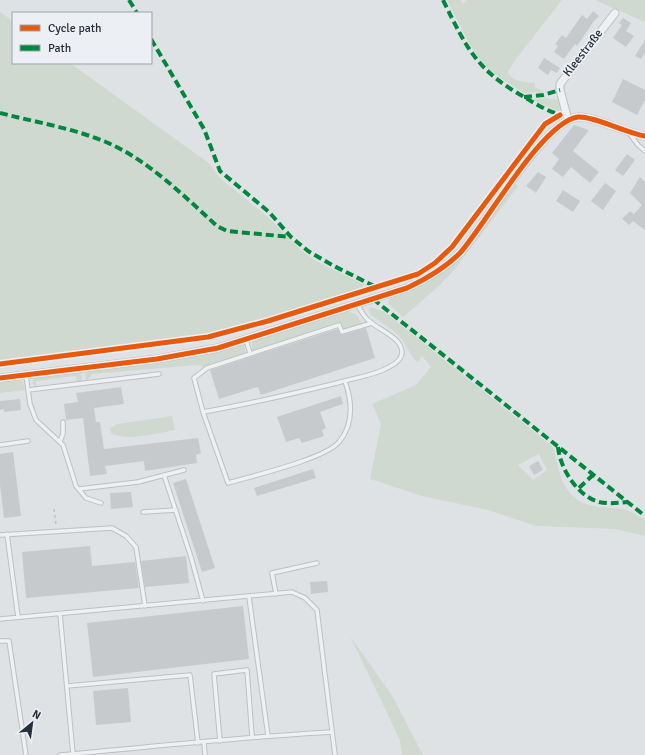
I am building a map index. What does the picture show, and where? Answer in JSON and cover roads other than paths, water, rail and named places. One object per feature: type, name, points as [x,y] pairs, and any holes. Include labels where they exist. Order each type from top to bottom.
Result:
[{"type":"street","name":"Kleestraße","points":[[568,120],[560,90],[560,84],[615,13]]},
{"type":"street","points":[[0,378],[157,359],[218,348],[387,295],[419,282],[451,261],[464,248],[543,141],[557,127],[568,120],[588,118],[629,133],[645,136]]},
{"type":"lane","points":[[629,133],[638,145],[645,151]]},
{"type":"lane","points":[[203,412],[256,403],[345,381],[388,368],[396,363],[401,356],[402,350],[394,338],[372,323],[357,304]]},
{"type":"lane","points":[[345,381],[352,406],[347,426],[339,442],[327,450],[295,464],[228,483],[203,412],[194,378],[207,368],[339,325],[342,332],[372,323]]},
{"type":"lane","points":[[246,340],[250,353]]},
{"type":"lane","points":[[28,390],[159,374]]},
{"type":"lane","points":[[26,375],[28,390],[36,420],[60,441],[79,489],[86,498],[101,502]]},
{"type":"lane","points":[[60,441],[63,434],[63,422]]},
{"type":"lane","points":[[0,445],[28,442]]},
{"type":"lane","points":[[79,489],[138,482],[184,470]]},
{"type":"lane","points":[[164,475],[192,557],[203,601]]},
{"type":"lane","points":[[143,512],[176,510]]},
{"type":"lane","points":[[0,534],[112,528],[126,536],[136,547],[145,606]]},
{"type":"lane","points":[[7,534],[18,617]]},
{"type":"lane","points":[[276,594],[272,574],[316,563]]},
{"type":"lane","points":[[0,619],[292,592],[304,598],[317,610],[335,755]]},
{"type":"lane","points":[[249,597],[268,736]]},
{"type":"lane","points":[[60,614],[73,754]]},
{"type":"lane","points":[[0,641],[9,641],[26,755]]},
{"type":"lane","points":[[220,741],[214,674],[247,670],[252,736]]},
{"type":"lane","points":[[67,686],[190,675],[198,743]]},
{"type":"lane","points":[[60,755],[204,743],[252,736],[332,732]]},
{"type":"lane","points":[[204,743],[205,755]]}]
